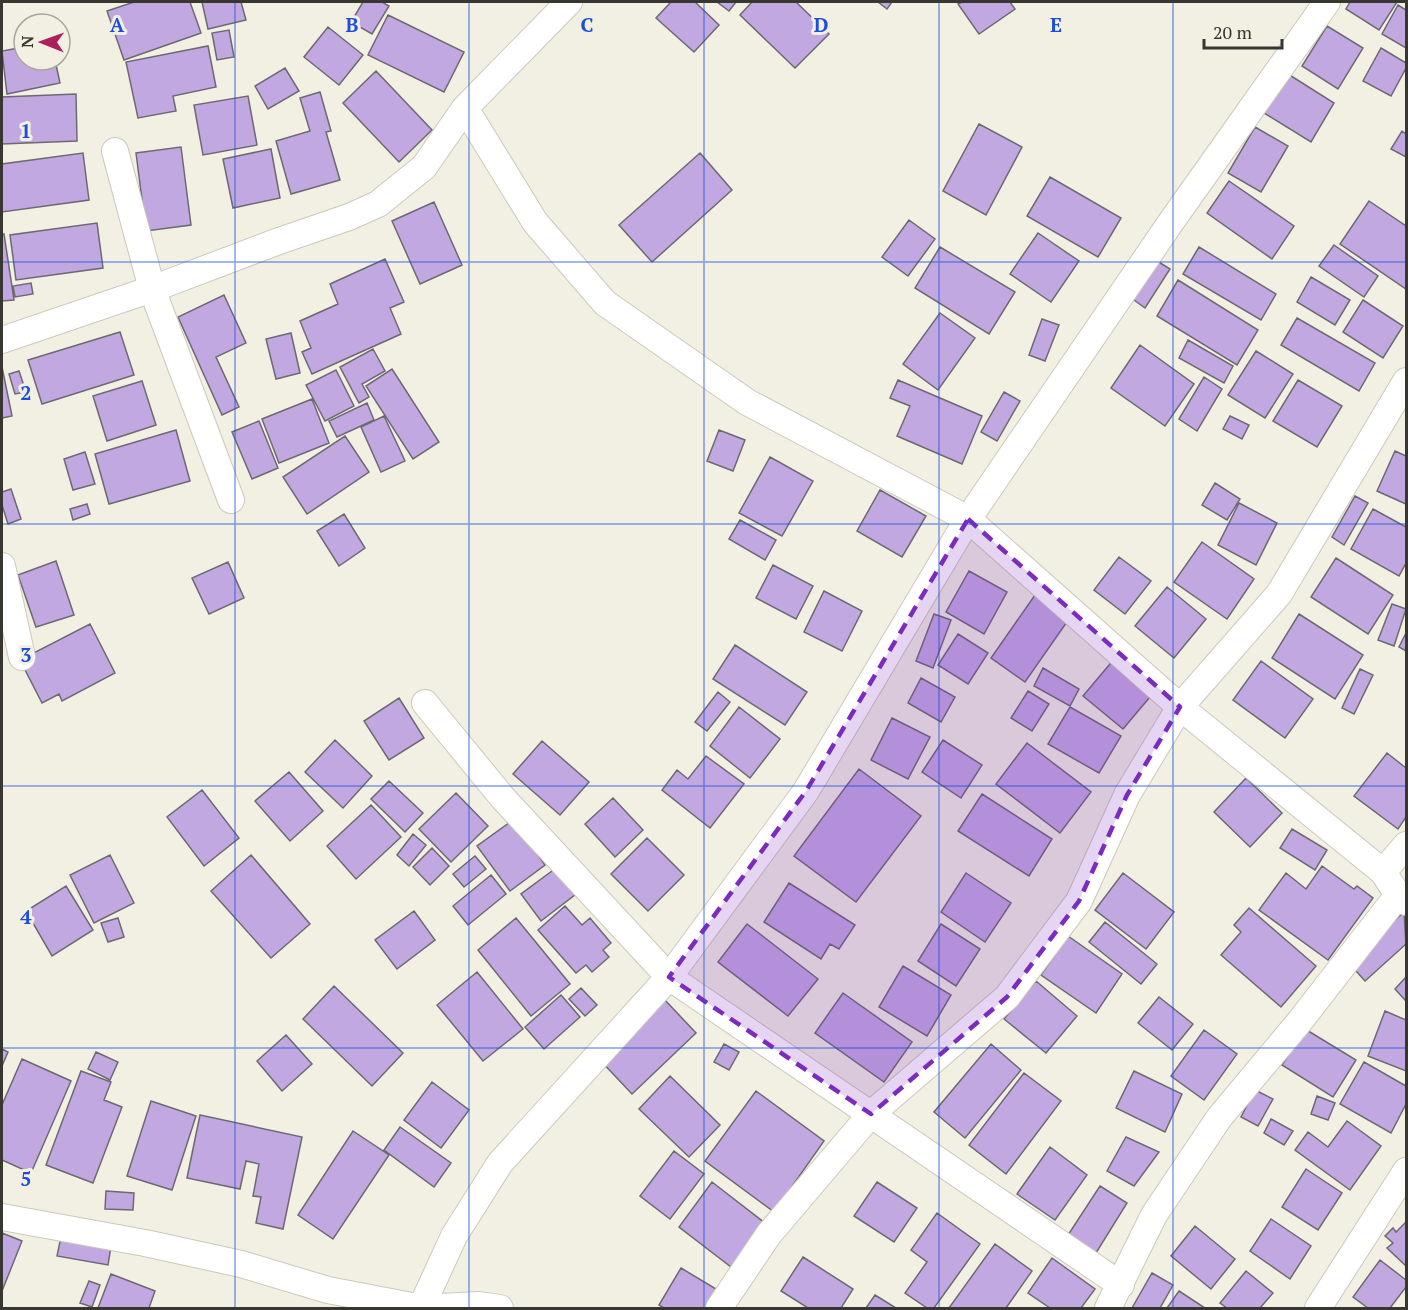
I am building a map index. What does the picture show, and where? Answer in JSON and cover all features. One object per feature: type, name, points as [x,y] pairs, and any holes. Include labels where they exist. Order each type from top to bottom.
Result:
[{"type":"street","points":[[2,340],[152,289],[279,240],[349,218],[378,204],[424,167],[465,108],[569,2]]},
{"type":"street","points":[[422,1308],[454,1236],[500,1163],[669,977],[806,791],[969,519],[1171,222],[1327,2]]},
{"type":"street","points":[[465,108],[535,222],[605,303],[747,402],[969,519],[1180,707],[1383,872],[1402,899],[1219,1118],[1154,1215],[1108,1308]]},
{"type":"street","points":[[115,152],[152,289],[231,500]]},
{"type":"street","points":[[719,1308],[769,1234],[871,1114],[1007,997],[1079,901],[1127,795],[1180,707],[1279,594],[1407,381]]},
{"type":"street","points":[[2,566],[22,657]]},
{"type":"street","points":[[425,704],[502,797],[669,977],[1120,1285]]},
{"type":"street","points":[[1383,872],[1407,845]]},
{"type":"street","points":[[1318,1308],[1407,1172]]},
{"type":"street","points":[[2,1217],[156,1245],[241,1264],[328,1290],[422,1308],[478,1305],[500,1308]]},
{"type":"highlighted area","points":[[968,519],[1180,707],[1127,795],[1079,901],[1007,997],[871,1114],[669,977],[806,791]]},
{"type":"building","points":[[134,2],[190,2],[201,33],[124,60],[107,11]]},
{"type":"building","points":[[202,2],[241,2],[246,20],[208,29]]},
{"type":"building","points":[[363,2],[382,2],[389,6],[372,34],[351,22]]},
{"type":"building","points":[[671,2],[695,2],[719,25],[694,52],[656,18]]},
{"type":"building","points":[[717,2],[736,2],[729,11]]},
{"type":"building","points":[[752,2],[796,2],[829,34],[795,68],[740,15]]},
{"type":"building","points":[[878,2],[892,2],[887,9]]},
{"type":"building","points":[[962,2],[1010,2],[1015,9],[979,34],[958,4]]},
{"type":"building","points":[[1350,2],[1397,2],[1379,30],[1346,9]]},
{"type":"building","points":[[1398,5],[1406,10],[1406,48],[1382,34]]},
{"type":"building","points":[[388,15],[464,52],[444,92],[368,55]]},
{"type":"building","points":[[1327,26],[1363,48],[1338,89],[1302,66]]},
{"type":"building","points":[[328,27],[363,55],[339,85],[304,57]]},
{"type":"building","points":[[229,30],[234,57],[217,60],[212,33]]},
{"type":"building","points":[[208,46],[216,87],[173,96],[176,111],[138,118],[126,62]]},
{"type":"building","points":[[1381,48],[1406,63],[1406,68],[1391,96],[1363,81]]},
{"type":"building","points":[[12,49],[12,72],[58,72],[60,83],[7,94],[2,51]]},
{"type":"building","points":[[285,68],[299,91],[268,109],[255,86]]},
{"type":"building","points":[[376,71],[432,130],[399,162],[343,103]]},
{"type":"building","points":[[1288,74],[1334,103],[1311,142],[1264,113]]},
{"type":"building","points":[[320,92],[331,131],[326,132],[340,180],[291,194],[276,141],[310,131],[300,98]]},
{"type":"building","points":[[76,94],[77,141],[2,144],[2,97]]},
{"type":"building","points":[[248,96],[257,145],[203,155],[194,105]]},
{"type":"building","points":[[979,124],[1022,147],[986,215],[943,191]]},
{"type":"building","points":[[1255,127],[1288,146],[1261,192],[1228,173]]},
{"type":"building","points":[[1402,131],[1406,134],[1406,157],[1391,149]]},
{"type":"building","points":[[181,147],[191,225],[146,231],[136,153]]},
{"type":"building","points":[[271,149],[280,198],[233,208],[223,159]]},
{"type":"building","points":[[83,153],[89,200],[2,212],[2,164]]},
{"type":"building","points":[[700,153],[732,190],[652,262],[619,225]]},
{"type":"building","points":[[1050,177],[1121,218],[1098,257],[1027,216]]},
{"type":"building","points":[[1229,181],[1294,226],[1272,259],[1207,213]]},
{"type":"building","points":[[1369,201],[1406,226],[1406,289],[1340,244]]},
{"type":"building","points":[[434,202],[462,265],[420,284],[392,221]]},
{"type":"building","points":[[909,220],[935,239],[908,276],[882,257]]},
{"type":"building","points":[[97,223],[103,268],[16,280],[10,235]]},
{"type":"building","points":[[1038,233],[1079,261],[1051,302],[1010,274]]},
{"type":"building","points":[[4,234],[14,300],[2,301],[2,235]]},
{"type":"building","points":[[1334,245],[1378,276],[1364,297],[1319,266]]},
{"type":"building","points":[[940,247],[1015,292],[989,334],[915,288]]},
{"type":"building","points":[[1199,247],[1276,294],[1261,320],[1183,274]]},
{"type":"building","points":[[385,259],[404,302],[390,308],[401,334],[312,374],[302,352],[311,348],[300,321],[338,304],[330,284]]},
{"type":"building","points":[[1154,259],[1170,269],[1145,308],[1130,297]]},
{"type":"building","points":[[1311,277],[1350,300],[1335,325],[1297,302]]},
{"type":"building","points":[[1178,280],[1258,330],[1237,365],[1157,316]]},
{"type":"building","points":[[31,283],[33,294],[15,297],[13,286]]},
{"type":"building","points":[[224,295],[246,343],[216,357],[239,407],[222,415],[178,317]]},
{"type":"building","points":[[1363,300],[1403,326],[1383,358],[1343,332]]},
{"type":"building","points":[[940,313],[975,338],[938,390],[903,364]]},
{"type":"building","points":[[1297,318],[1375,363],[1359,391],[1281,345]]},
{"type":"building","points":[[1042,319],[1059,325],[1045,361],[1029,355]]},
{"type":"building","points":[[120,332],[134,375],[42,404],[28,360]]},
{"type":"building","points":[[291,333],[300,373],[276,379],[266,339]]},
{"type":"building","points":[[1188,340],[1233,366],[1224,383],[1179,358]]},
{"type":"building","points":[[1140,345],[1194,384],[1165,426],[1111,388]]},
{"type":"building","points":[[373,349],[385,371],[362,384],[369,397],[359,403],[340,367]]},
{"type":"building","points":[[1256,351],[1293,374],[1265,418],[1228,395]]},
{"type":"building","points":[[2,367],[12,416],[2,418]]},
{"type":"building","points":[[392,369],[439,442],[413,459],[366,386]]},
{"type":"building","points":[[336,370],[354,406],[325,421],[306,385]]},
{"type":"building","points":[[19,371],[26,392],[15,394],[9,374]]},
{"type":"building","points":[[1204,377],[1222,389],[1197,431],[1179,419]]},
{"type":"building","points":[[898,380],[982,416],[962,464],[897,436],[910,406],[890,398]]},
{"type":"building","points":[[1298,380],[1342,406],[1317,447],[1273,421]]},
{"type":"building","points":[[142,381],[156,425],[107,441],[93,396]]},
{"type":"building","points":[[1004,392],[1020,401],[997,441],[981,432]]},
{"type":"building","points":[[312,399],[329,443],[279,463],[262,419]]},
{"type":"building","points":[[367,403],[374,420],[337,437],[329,421]]},
{"type":"building","points":[[384,416],[405,461],[381,472],[361,427]]},
{"type":"building","points":[[1230,416],[1249,425],[1242,439],[1223,429]]},
{"type":"building","points":[[259,421],[278,468],[252,479],[232,432]]},
{"type":"building","points":[[176,430],[190,481],[109,504],[95,454]]},
{"type":"building","points":[[719,430],[745,440],[733,471],[707,461]]},
{"type":"building","points":[[345,436],[369,472],[307,514],[283,477]]},
{"type":"building","points":[[1395,451],[1406,456],[1406,504],[1377,491]]},
{"type":"building","points":[[85,452],[95,484],[73,490],[64,459]]},
{"type":"building","points":[[770,457],[813,481],[782,536],[739,513]]},
{"type":"building","points":[[1215,483],[1240,499],[1227,520],[1202,505]]},
{"type":"building","points":[[11,489],[21,519],[8,524],[2,505],[2,492]]},
{"type":"building","points":[[880,490],[926,516],[902,557],[857,531]]},
{"type":"building","points":[[1355,496],[1368,503],[1344,545],[1332,537]]},
{"type":"building","points":[[1239,503],[1277,523],[1256,565],[1218,545]]},
{"type":"building","points":[[87,504],[90,514],[73,520],[70,509]]},
{"type":"building","points":[[1373,509],[1406,527],[1406,563],[1399,576],[1351,549]]},
{"type":"building","points":[[344,514],[365,548],[339,566],[317,531]]},
{"type":"building","points":[[740,520],[776,540],[765,560],[729,539]]},
{"type":"building","points":[[1202,542],[1254,579],[1227,619],[1174,582]]},
{"type":"building","points":[[1119,557],[1151,581],[1125,614],[1094,590]]},
{"type":"building","points":[[1336,558],[1393,595],[1368,634],[1311,597]]},
{"type":"building","points":[[56,561],[74,615],[36,627],[18,575]]},
{"type":"building","points":[[228,562],[244,598],[209,614],[192,578]]},
{"type":"building","points":[[773,565],[813,586],[796,619],[756,598]]},
{"type":"building","points":[[969,571],[1007,592],[984,634],[946,612]]},
{"type":"building","points":[[1167,587],[1206,619],[1174,658],[1135,626]]},
{"type":"building","points":[[824,591],[862,611],[842,651],[804,632]]},
{"type":"building","points":[[1035,595],[1069,619],[1025,682],[991,658]]},
{"type":"building","points":[[1392,604],[1406,609],[1394,646],[1378,640]]},
{"type":"building","points":[[934,614],[951,620],[933,668],[916,661]]},
{"type":"building","points":[[1299,614],[1363,655],[1335,699],[1272,658]]},
{"type":"building","points":[[90,624],[115,673],[62,701],[59,694],[42,703],[20,660]]},
{"type":"building","points":[[1406,633],[1406,651],[1399,647]]},
{"type":"building","points":[[958,634],[988,653],[968,684],[938,665]]},
{"type":"building","points":[[735,645],[807,692],[785,725],[713,679]]},
{"type":"building","points":[[1115,658],[1155,691],[1123,729],[1083,696]]},
{"type":"building","points":[[1261,661],[1313,699],[1285,738],[1233,700]]},
{"type":"building","points":[[1043,668],[1079,689],[1070,706],[1034,686]]},
{"type":"building","points":[[1360,669],[1373,675],[1354,714],[1342,708]]},
{"type":"building","points":[[921,678],[955,697],[941,722],[908,703]]},
{"type":"building","points":[[1028,691],[1049,704],[1032,731],[1011,718]]},
{"type":"building","points":[[718,692],[730,702],[707,731],[695,722]]},
{"type":"building","points":[[399,698],[424,738],[389,760],[364,721]]},
{"type":"building","points":[[739,707],[780,739],[750,778],[710,746]]},
{"type":"building","points":[[1070,707],[1121,736],[1099,773],[1048,744]]},
{"type":"building","points":[[892,718],[930,737],[908,779],[871,760]]},
{"type":"building","points":[[335,740],[372,776],[343,808],[305,772]]},
{"type":"building","points":[[943,740],[982,765],[961,798],[922,772]]},
{"type":"building","points":[[542,741],[589,782],[560,815],[513,774]]},
{"type":"building","points":[[1027,743],[1091,792],[1060,833],[996,784]]},
{"type":"building","points":[[1387,753],[1406,768],[1406,817],[1398,829],[1354,796]]},
{"type":"building","points":[[706,756],[744,784],[710,828],[662,790],[677,770],[688,779]]},
{"type":"building","points":[[859,769],[921,816],[856,902],[794,856]]},
{"type":"building","points":[[289,772],[323,811],[290,841],[255,801]]},
{"type":"building","points":[[1246,778],[1282,813],[1250,847],[1214,812]]},
{"type":"building","points":[[389,781],[423,813],[405,832],[371,799]]},
{"type":"building","points":[[202,790],[239,838],[204,866],[167,817]]},
{"type":"building","points":[[456,793],[488,826],[451,862],[419,829]]},
{"type":"building","points":[[982,794],[1052,839],[1029,876],[958,831]]},
{"type":"building","points":[[613,798],[643,830],[615,857],[585,824]]},
{"type":"building","points":[[371,805],[401,837],[356,879],[327,846]]},
{"type":"building","points":[[513,820],[545,865],[510,891],[477,846]]},
{"type":"building","points":[[1292,829],[1327,850],[1315,870],[1280,848]]},
{"type":"building","points":[[413,834],[426,845],[409,866],[397,855]]},
{"type":"building","points":[[647,838],[684,875],[648,911],[611,874]]},
{"type":"building","points":[[432,848],[449,866],[430,885],[413,867]]},
{"type":"building","points":[[110,855],[134,903],[94,923],[70,875]]},
{"type":"building","points":[[251,855],[310,924],[271,958],[211,891]]},
{"type":"building","points":[[475,856],[486,869],[464,887],[453,874]]},
{"type":"building","points":[[1322,866],[1354,889],[1357,886],[1373,898],[1328,960],[1259,910],[1286,873],[1306,889]]},
{"type":"building","points":[[556,868],[576,894],[541,921],[521,894]]},
{"type":"building","points":[[966,873],[1011,903],[985,942],[941,912]]},
{"type":"building","points":[[1123,873],[1174,912],[1146,949],[1095,910]]},
{"type":"building","points":[[491,875],[506,894],[468,925],[453,906]]},
{"type":"building","points":[[789,883],[855,925],[839,949],[830,944],[821,959],[764,922]]},
{"type":"building","points":[[66,886],[93,930],[52,956],[26,911]]},
{"type":"building","points":[[565,906],[582,925],[590,918],[611,943],[603,950],[609,957],[592,972],[586,965],[576,973],[538,930]]},
{"type":"building","points":[[1249,908],[1316,966],[1281,1007],[1221,955],[1241,932],[1234,925]]},
{"type":"building","points":[[414,911],[435,940],[397,969],[375,940]]},
{"type":"building","points":[[1404,912],[1406,944],[1365,981],[1348,962]]},
{"type":"building","points":[[118,918],[124,937],[108,942],[101,923]]},
{"type":"building","points":[[516,918],[570,984],[531,1016],[478,950]]},
{"type":"building","points":[[1105,922],[1157,964],[1141,984],[1089,942]]},
{"type":"building","points":[[747,924],[818,979],[788,1016],[718,962]]},
{"type":"building","points":[[941,924],[980,949],[956,986],[918,961]]},
{"type":"building","points":[[1068,936],[1122,974],[1096,1013],[1041,975]]},
{"type":"building","points":[[903,966],[951,995],[927,1036],[879,1007]]},
{"type":"building","points":[[477,972],[523,1029],[483,1061],[437,1005]]},
{"type":"building","points":[[1406,977],[1406,1001],[1395,989]]},
{"type":"building","points":[[1036,981],[1077,1016],[1046,1053],[1004,1019]]},
{"type":"building","points":[[334,986],[403,1053],[372,1086],[303,1019]]},
{"type":"building","points":[[581,988],[597,1005],[585,1016],[569,999]]},
{"type":"building","points":[[843,993],[912,1042],[884,1082],[815,1033]]},
{"type":"building","points":[[561,995],[580,1017],[544,1049],[525,1027]]},
{"type":"building","points":[[1159,997],[1193,1024],[1172,1050],[1138,1023]]},
{"type":"building","points":[[664,999],[696,1033],[632,1094],[599,1059]]},
{"type":"building","points":[[1385,1011],[1406,1020],[1406,1071],[1368,1056]]},
{"type":"building","points":[[1305,1029],[1356,1060],[1333,1097],[1282,1065]]},
{"type":"building","points":[[1204,1030],[1237,1054],[1204,1100],[1171,1076]]},
{"type":"building","points":[[286,1035],[312,1064],[282,1091],[257,1061]]},
{"type":"building","points":[[724,1044],[739,1052],[729,1070],[714,1062]]},
{"type":"building","points":[[991,1044],[1021,1070],[965,1138],[934,1112]]},
{"type":"building","points":[[2,1049],[8,1052],[2,1066]]},
{"type":"building","points":[[96,1052],[118,1062],[110,1080],[88,1069]]},
{"type":"building","points":[[22,1059],[71,1081],[31,1173],[2,1160],[2,1105]]},
{"type":"building","points":[[1364,1062],[1406,1086],[1406,1104],[1391,1133],[1340,1104]]},
{"type":"building","points":[[81,1071],[111,1082],[104,1100],[122,1107],[93,1183],[46,1165]]},
{"type":"building","points":[[1134,1071],[1182,1094],[1165,1132],[1116,1108]]},
{"type":"building","points":[[1024,1073],[1061,1101],[1006,1174],[969,1145]]},
{"type":"building","points":[[670,1076],[720,1125],[689,1157],[639,1109]]},
{"type":"building","points":[[432,1082],[469,1110],[441,1148],[404,1120]]},
{"type":"building","points":[[1255,1090],[1273,1099],[1258,1126],[1241,1117]]},
{"type":"building","points":[[756,1091],[824,1141],[774,1212],[705,1161]]},
{"type":"building","points":[[1317,1096],[1335,1103],[1328,1120],[1311,1114]]},
{"type":"building","points":[[151,1101],[196,1116],[172,1190],[127,1176]]},
{"type":"building","points":[[200,1115],[302,1137],[283,1229],[256,1223],[261,1197],[253,1196],[259,1164],[246,1161],[240,1189],[187,1178]]},
{"type":"building","points":[[1271,1119],[1293,1131],[1284,1145],[1264,1133]]},
{"type":"building","points":[[1347,1121],[1381,1146],[1350,1190],[1295,1150],[1308,1132],[1328,1147]]},
{"type":"building","points":[[400,1127],[451,1163],[434,1187],[384,1150]]},
{"type":"building","points":[[353,1131],[389,1155],[333,1239],[298,1215]]},
{"type":"building","points":[[1126,1137],[1159,1152],[1134,1186],[1107,1171]]},
{"type":"building","points":[[1050,1147],[1087,1175],[1055,1220],[1017,1194]]},
{"type":"building","points":[[674,1151],[704,1174],[670,1219],[640,1196]]},
{"type":"building","points":[[1306,1169],[1342,1193],[1318,1230],[1282,1207]]},
{"type":"building","points":[[712,1182],[765,1223],[731,1267],[679,1227]]},
{"type":"building","points":[[877,1182],[917,1208],[894,1242],[854,1216]]},
{"type":"building","points":[[1100,1186],[1127,1203],[1096,1253],[1068,1235]]},
{"type":"building","points":[[106,1191],[134,1193],[133,1210],[105,1209]]},
{"type":"building","points":[[937,1213],[980,1244],[934,1308],[927,1308],[905,1293],[927,1262],[911,1250]]},
{"type":"building","points":[[1271,1219],[1311,1246],[1290,1279],[1250,1251]]},
{"type":"building","points":[[1405,1223],[1406,1266],[1387,1248],[1393,1243],[1385,1236],[1393,1228],[1396,1232]]},
{"type":"building","points":[[1195,1226],[1235,1259],[1211,1289],[1171,1256]]},
{"type":"building","points":[[2,1233],[22,1241],[2,1291]]},
{"type":"building","points":[[61,1237],[111,1246],[108,1265],[57,1256]]},
{"type":"building","points":[[995,1244],[1032,1271],[1006,1308],[949,1308]]},
{"type":"building","points":[[803,1257],[853,1289],[841,1308],[808,1308],[781,1291]]},
{"type":"building","points":[[1052,1258],[1095,1289],[1081,1308],[1050,1308],[1028,1293]]},
{"type":"building","points":[[1380,1260],[1406,1280],[1406,1287],[1390,1308],[1368,1308],[1353,1297]]},
{"type":"building","points":[[681,1268],[721,1292],[711,1308],[664,1308],[659,1305]]},
{"type":"building","points":[[1246,1271],[1273,1293],[1260,1308],[1227,1308],[1220,1303]]},
{"type":"building","points":[[1152,1273],[1173,1285],[1160,1308],[1132,1308]]},
{"type":"building","points":[[111,1274],[155,1291],[149,1308],[98,1308]]},
{"type":"building","points":[[89,1281],[100,1285],[92,1307],[80,1303]]},
{"type":"building","points":[[1179,1291],[1205,1308],[1167,1308]]},
{"type":"building","points":[[875,1295],[896,1308],[866,1308]]}]
